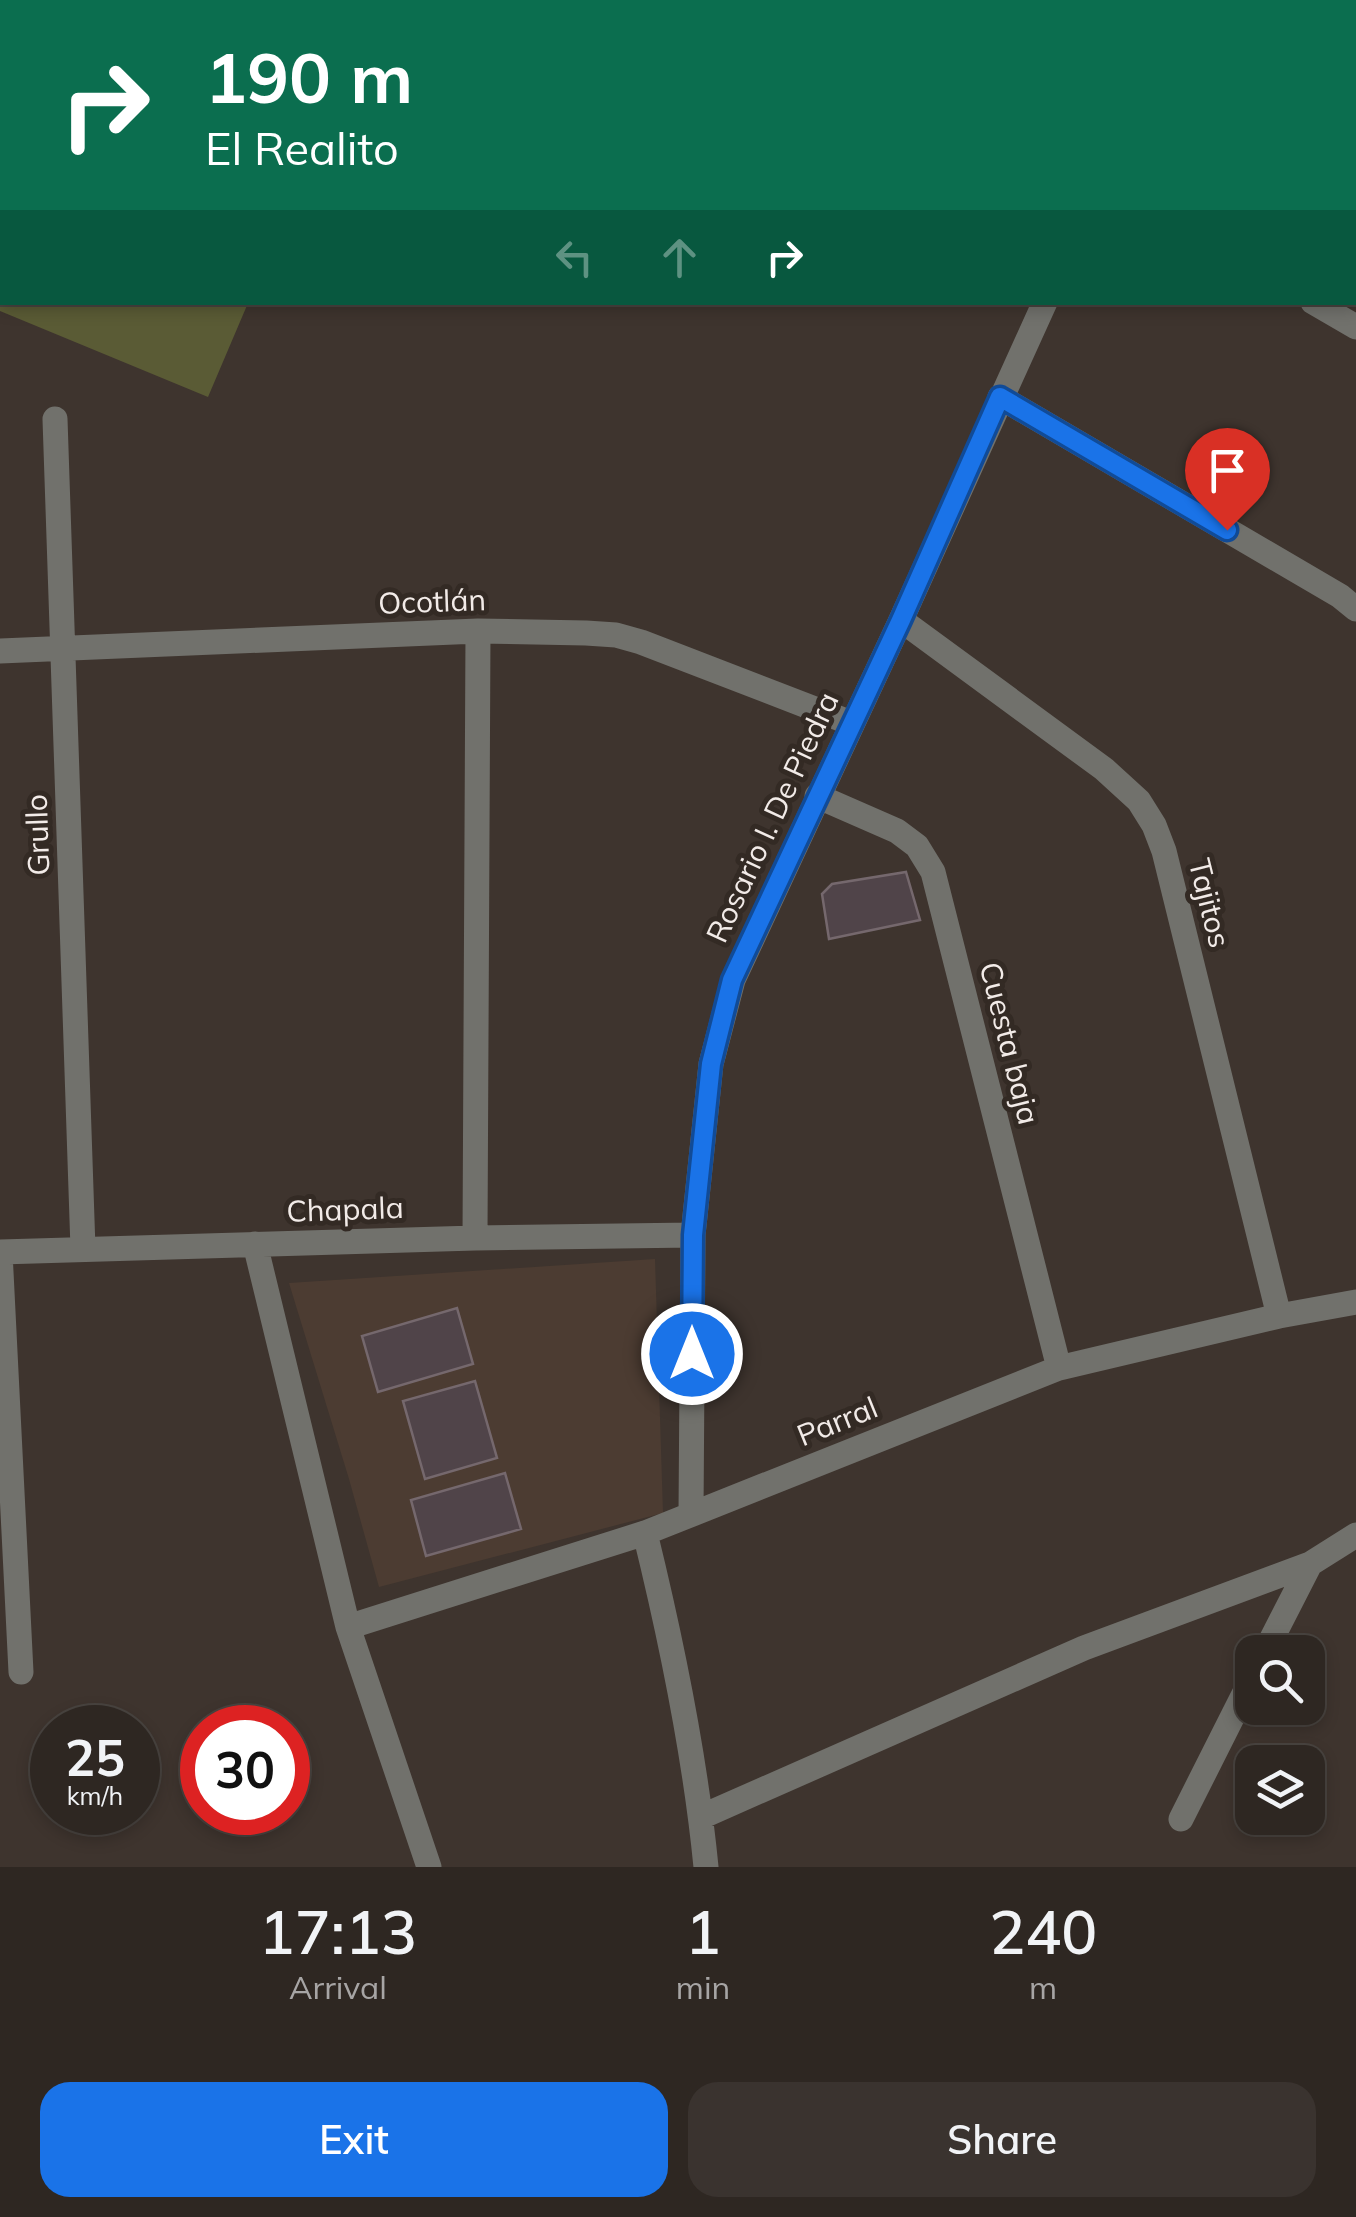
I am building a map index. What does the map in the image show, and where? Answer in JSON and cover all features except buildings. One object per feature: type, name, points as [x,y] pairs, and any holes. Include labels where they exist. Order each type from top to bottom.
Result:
[{"type":"street","name":"Rosario I. De Piedra","points":[[691,1514],[693,1235],[711,1064],[732,980],[1044,305]]},
{"type":"street","points":[[1318,305],[1356,327]]},
{"type":"street","points":[[1000,397],[1356,609]]},
{"type":"street","name":"Grullo","points":[[55,418],[82,1249]]},
{"type":"street","name":"Tajitos","points":[[901,620],[1104,770],[1139,801],[1154,825],[1164,851],[1279,1316]]},
{"type":"street","points":[[476,1238],[478,631]]},
{"type":"street","name":"Ocotlán","points":[[0,650],[478,631],[586,633],[628,638],[851,723]]},
{"type":"street","name":"Cuesta baja","points":[[818,796],[897,831],[917,846],[933,872],[1059,1368]]},
{"type":"street","name":"Chapala","points":[[0,1252],[693,1235]]},
{"type":"street","points":[[255,1244],[348,1627],[429,1867]]},
{"type":"street","points":[[0,1252],[20,1672]]},
{"type":"street","name":"Parral","points":[[348,1627],[644,1533],[1059,1368],[1279,1316],[1356,1302]]},
{"type":"street","points":[[644,1533],[672,1651],[706,1867]]},
{"type":"street","points":[[701,1816],[1084,1648],[1310,1564],[1356,1535]]},
{"type":"street","points":[[1274,1635],[1310,1564]]},
{"type":"street","points":[[1182,1819],[1235,1712]]},
{"type":"shaded area","points":[[655,1259],[663,1513],[379,1587],[289,1283]]},
{"type":"green space","points":[[0,305],[247,305],[208,397],[0,311]]},
{"type":"route","points":[[692,1354],[693,1235],[711,1064],[732,980],[901,620],[1000,397],[1227,530]]}]
